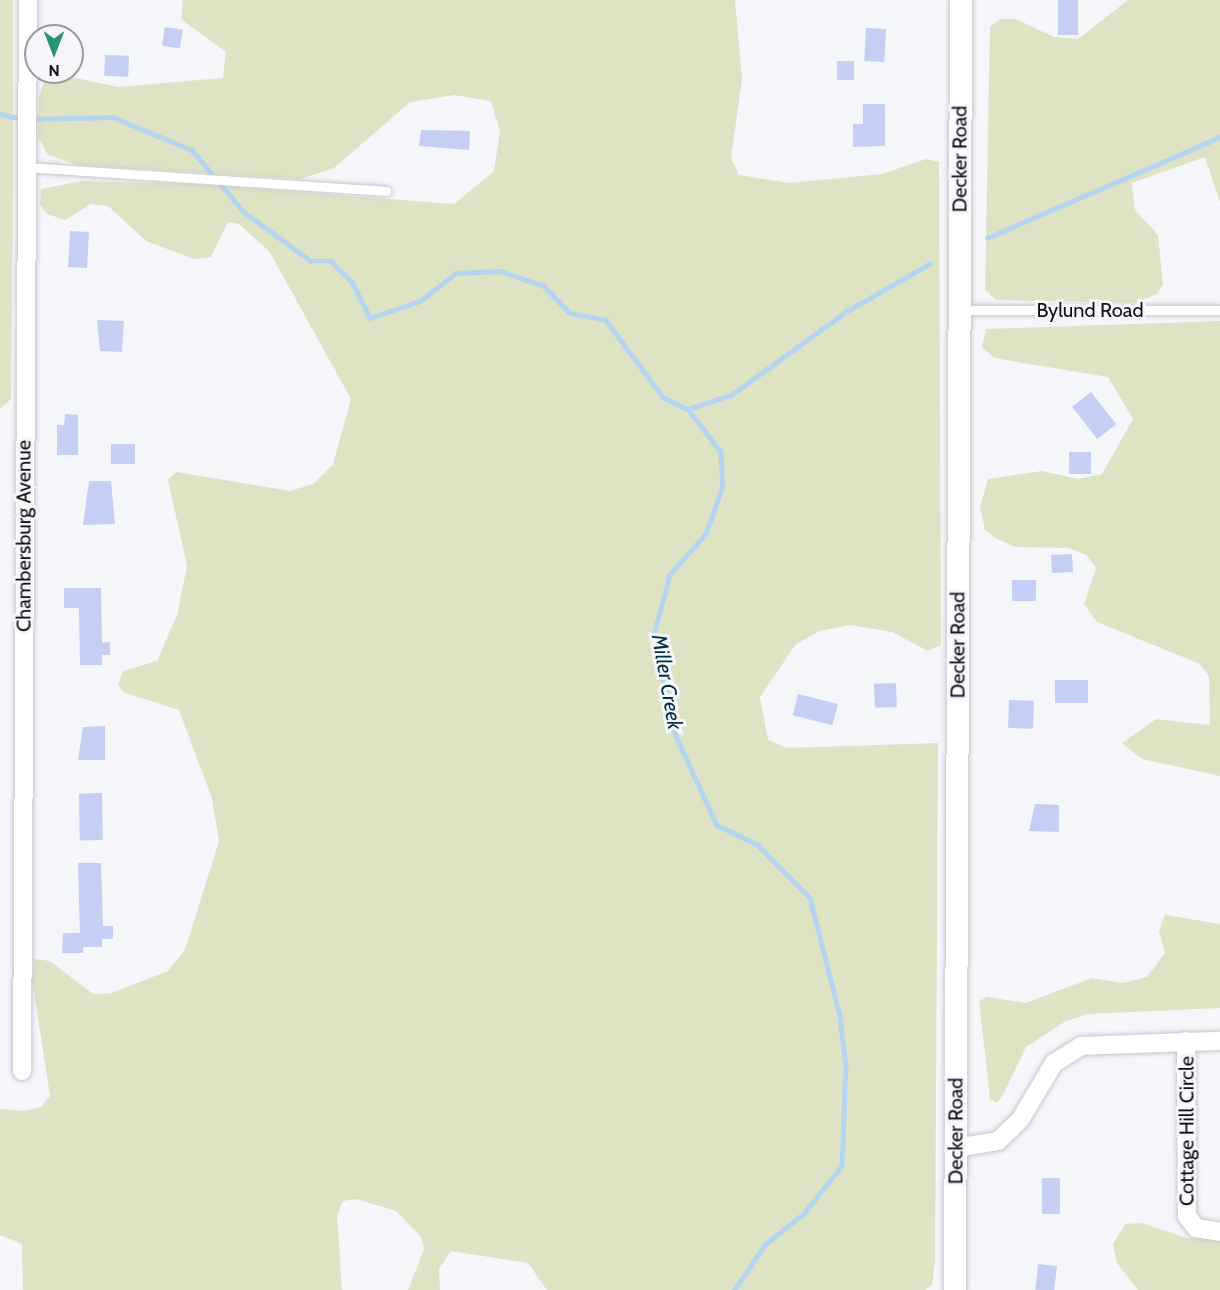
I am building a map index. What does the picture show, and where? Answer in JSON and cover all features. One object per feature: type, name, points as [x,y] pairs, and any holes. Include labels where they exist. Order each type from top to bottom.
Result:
[{"type":"street","name":"Chambersburg Avenue","points":[[22,1071],[28,0]]},
{"type":"street","name":"Decker Road","points":[[955,1290],[961,0]]},
{"type":"street","name":"Cottage Hill Circle","points":[[1186,1041],[1187,1216],[1196,1228],[1220,1232]]},
{"type":"street","name":"Cottage Hill Circle","points":[[956,1148],[988,1146],[1011,1131],[1043,1078],[1067,1053],[1100,1042],[1220,1041]]},
{"type":"lane","points":[[26,167],[386,191]]},
{"type":"lane","name":"Bylund Road","points":[[960,310],[1220,310]]},
{"type":"green space","points":[[0,0],[13,0],[13,191],[11,399],[0,409]]},
{"type":"green space","points":[[183,0],[735,0],[742,79],[731,158],[739,175],[789,183],[882,174],[926,159],[939,162],[941,645],[928,651],[892,632],[850,625],[820,631],[796,644],[760,697],[768,740],[787,748],[938,743],[935,1262],[932,1285],[925,1290],[547,1290],[528,1263],[451,1251],[439,1269],[440,1290],[408,1290],[424,1249],[421,1237],[396,1211],[356,1199],[343,1201],[337,1215],[342,1290],[23,1290],[22,1244],[0,1235],[0,1109],[24,1111],[41,1107],[50,1096],[32,979],[35,959],[50,961],[93,994],[112,993],[168,971],[185,950],[219,841],[212,798],[179,710],[125,693],[118,685],[123,671],[157,661],[177,615],[187,566],[168,480],[176,472],[290,491],[313,484],[333,464],[351,399],[269,251],[239,224],[228,222],[211,257],[194,259],[146,241],[108,206],[91,204],[65,220],[47,214],[40,205],[41,189],[82,181],[195,184],[454,204],[494,171],[500,132],[491,101],[454,95],[410,102],[334,168],[300,179],[78,165],[48,155],[38,136],[39,96],[44,84],[84,84],[84,80],[118,87],[223,78],[226,52],[181,19]]},
{"type":"green space","points":[[1128,0],[1220,0],[1220,202],[1205,157],[1132,183],[1135,210],[1158,235],[1163,284],[1157,294],[1133,303],[996,300],[985,290],[990,27],[1000,19],[1016,19],[1054,37],[1078,39]]},
{"type":"green space","points":[[1220,321],[1220,776],[1142,759],[1122,743],[1156,719],[1210,725],[1209,676],[1200,664],[1097,622],[1084,604],[1096,568],[1087,555],[1069,548],[1015,547],[997,539],[985,530],[980,507],[988,479],[1042,471],[1078,479],[1102,474],[1133,419],[1108,377],[994,358],[982,347],[986,329]]},
{"type":"green space","points":[[1165,915],[1220,924],[1220,1008],[1088,1014],[1066,1021],[1026,1047],[1003,1095],[997,1103],[990,1099],[979,1001],[987,997],[1026,1003],[1092,978],[1123,983],[1147,977],[1165,953],[1159,931]]},
{"type":"green space","points":[[1142,1223],[1187,1238],[1220,1239],[1220,1290],[1138,1290],[1117,1263],[1113,1244],[1125,1224]]},
{"type":"building","points":[[1058,0],[1078,0],[1078,35],[1058,35]]},
{"type":"building","points":[[165,27],[183,30],[180,49],[162,46]]},
{"type":"building","points":[[866,28],[886,29],[884,62],[864,61]]},
{"type":"building","points":[[105,55],[129,56],[128,77],[104,76]]},
{"type":"building","points":[[837,61],[854,61],[854,80],[837,80]]},
{"type":"building","points":[[863,104],[885,104],[885,146],[853,147],[853,124],[863,124]]},
{"type":"building","points":[[421,130],[470,131],[469,150],[419,146]]},
{"type":"building","points":[[70,231],[89,232],[87,268],[68,267]]},
{"type":"building","points":[[97,320],[124,321],[122,352],[100,351]]},
{"type":"building","points":[[1091,392],[1116,424],[1097,439],[1072,407]]},
{"type":"building","points":[[65,414],[78,415],[78,455],[57,455],[57,425],[64,425]]},
{"type":"building","points":[[111,444],[135,444],[135,464],[111,464]]},
{"type":"building","points":[[1069,452],[1091,452],[1091,474],[1069,474]]},
{"type":"building","points":[[89,481],[111,481],[115,524],[83,525]]},
{"type":"building","points":[[1072,554],[1073,572],[1052,573],[1051,555]]},
{"type":"building","points":[[1012,580],[1036,580],[1036,601],[1012,601]]},
{"type":"building","points":[[64,588],[101,588],[102,643],[110,642],[110,655],[102,655],[102,665],[80,665],[79,608],[64,608]]},
{"type":"building","points":[[1055,680],[1088,680],[1088,703],[1055,703]]},
{"type":"building","points":[[896,683],[897,707],[875,708],[874,684]]},
{"type":"building","points":[[798,694],[838,704],[832,725],[793,715]]},
{"type":"building","points":[[1009,700],[1034,701],[1033,729],[1008,728]]},
{"type":"building","points":[[105,726],[105,760],[78,760],[83,727]]},
{"type":"building","points":[[79,793],[102,793],[103,840],[80,840]]},
{"type":"building","points":[[1035,804],[1059,805],[1059,832],[1029,831]]},
{"type":"building","points":[[78,863],[101,863],[103,926],[113,926],[113,939],[102,939],[102,947],[83,947],[83,953],[62,953],[63,933],[80,933]]},
{"type":"building","points":[[1042,1178],[1060,1178],[1060,1214],[1042,1214]]},
{"type":"building","points":[[1038,1264],[1057,1266],[1054,1290],[1035,1290]]},
{"type":"waterway","name":"Miller Creek","points":[[0,114],[22,119]]},
{"type":"waterway","name":"Miller Creek","points":[[30,119],[113,117],[192,150],[244,212],[311,261],[331,261],[352,282],[370,318],[420,301],[456,273],[500,271],[544,286],[570,313],[606,320],[663,397],[688,409],[721,452],[723,486],[706,534],[670,575],[654,635],[676,736],[717,825],[758,845],[810,898],[840,1016],[846,1066],[842,1166],[804,1214],[765,1245],[735,1290]]},
{"type":"waterway","points":[[987,238],[1220,137]]},
{"type":"waterway","points":[[688,409],[731,395],[847,311],[929,264]]}]
